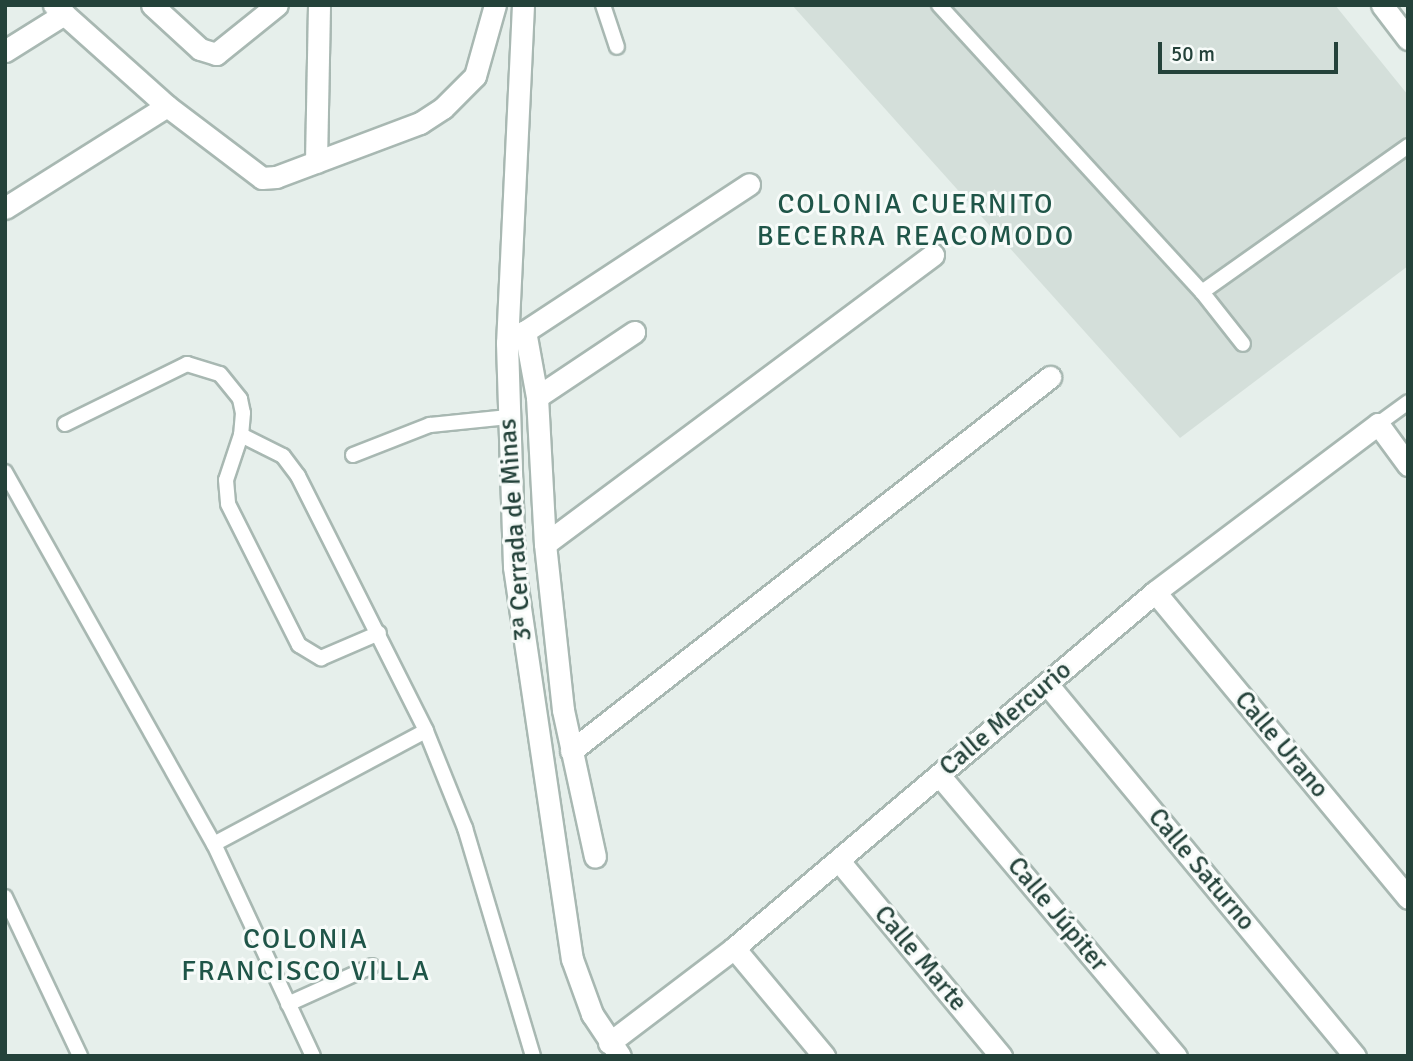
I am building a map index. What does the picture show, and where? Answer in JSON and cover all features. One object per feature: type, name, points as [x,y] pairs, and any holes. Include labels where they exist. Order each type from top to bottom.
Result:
[{"type":"street","points":[[152,5],[200,49],[216,54],[276,5]]},
{"type":"street","points":[[316,162],[319,5]]},
{"type":"street","points":[[5,51],[59,10],[167,106],[251,173],[276,177],[420,123],[461,95],[475,76],[495,5]]},
{"type":"street","name":"3ª Cerrada de Minas","points":[[523,5],[516,337],[509,418],[521,633],[567,932],[579,988],[615,1049]]},
{"type":"street","points":[[1382,5],[1408,39]]},
{"type":"street","points":[[5,208],[167,106]]},
{"type":"street","points":[[595,857],[571,751],[545,544],[537,397],[516,337],[749,184]]},
{"type":"street","points":[[545,544],[933,255]]},
{"type":"street","points":[[537,397],[634,332]]},
{"type":"street","points":[[571,751],[1050,377]]},
{"type":"street","points":[[1378,424],[1408,465]]},
{"type":"street","name":"Calle Mercurio","points":[[615,1049],[1155,592],[1378,424]]},
{"type":"street","name":"Calle Urano","points":[[1155,592],[1408,898]]},
{"type":"street","name":"Calle Saturno","points":[[1047,684],[1355,1056]]},
{"type":"street","name":"Calle Júpiter","points":[[939,775],[1175,1056]]},
{"type":"street","name":"Calle Marte","points":[[838,861],[1001,1056]]},
{"type":"street","points":[[734,948],[824,1056]]},
{"type":"lane","points":[[603,5],[617,47]]},
{"type":"lane","points":[[939,5],[1202,292],[1243,344]]},
{"type":"lane","points":[[1202,292],[1408,146]]},
{"type":"lane","points":[[65,424],[187,364],[206,366],[232,385],[243,414],[241,435],[226,480],[228,504],[299,645],[321,658],[379,633]]},
{"type":"lane","name":"Calle Mercurio","points":[[1378,424],[1408,402]]},
{"type":"lane","points":[[353,455],[430,425],[509,418]]},
{"type":"lane","points":[[241,435],[283,456],[298,476],[379,633],[426,732],[466,828],[533,1056]]},
{"type":"lane","points":[[5,472],[214,844],[313,1056]]},
{"type":"lane","points":[[214,844],[426,732]]},
{"type":"lane","points":[[5,897],[80,1056]]},
{"type":"lane","points":[[288,1004],[372,966]]},
{"type":"shaded area","points":[[792,5],[1335,5],[1408,95],[1408,266],[1180,438]]},
{"type":"district","name":"COLONIA CUERNITO BECERRA REACOMODO","points":[[916,220]]},
{"type":"district","name":"COLONIA FRANCISCO VILLA","points":[[306,955]]}]
